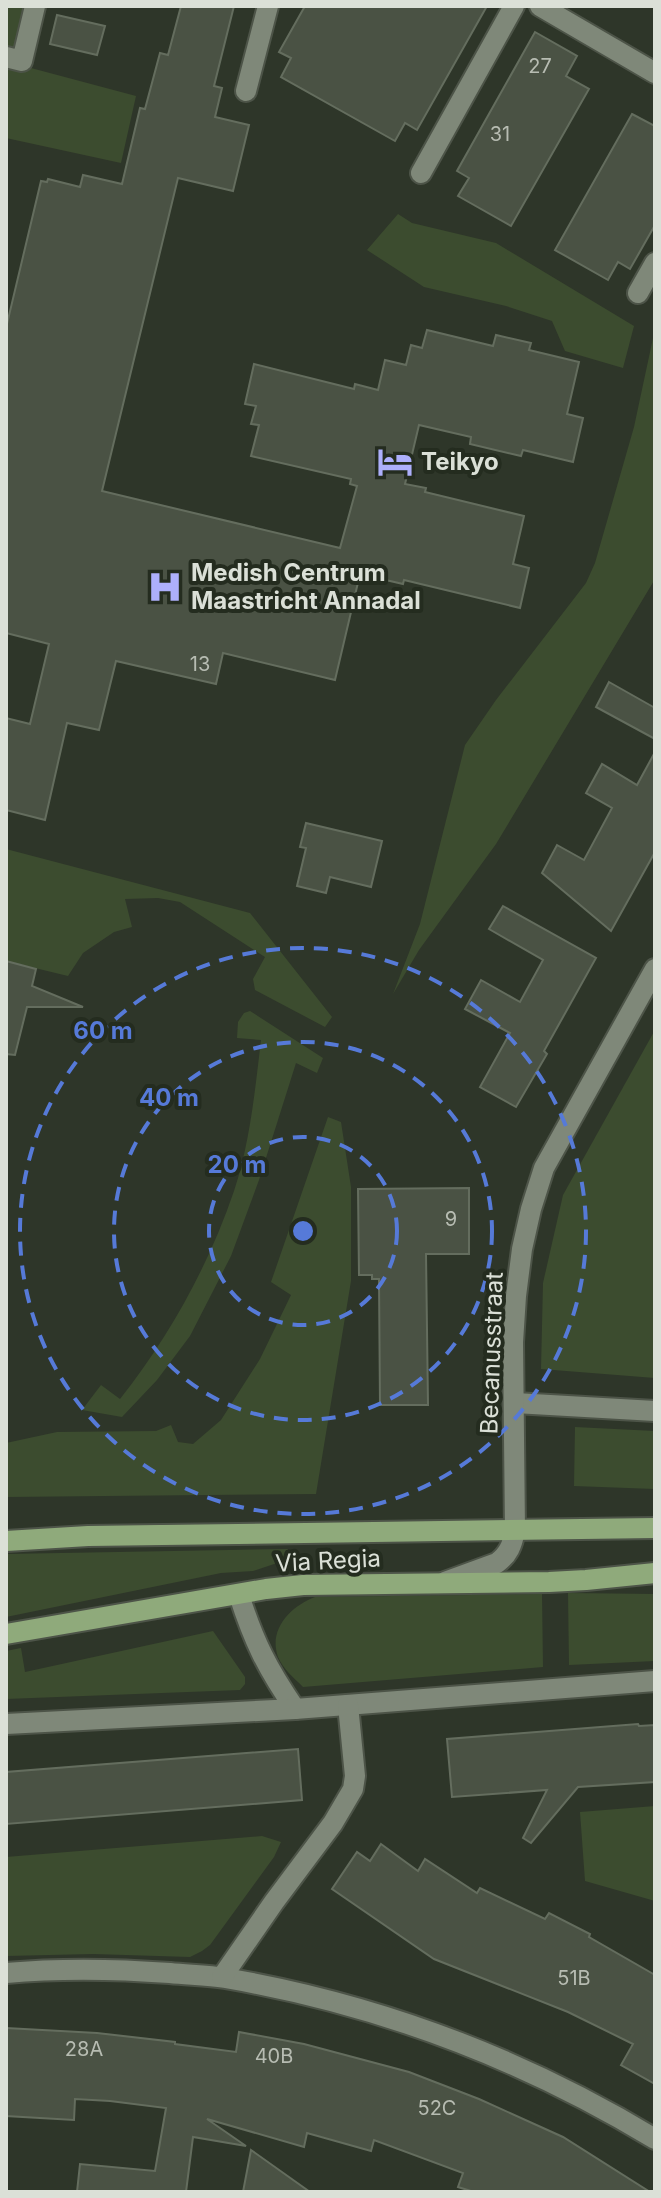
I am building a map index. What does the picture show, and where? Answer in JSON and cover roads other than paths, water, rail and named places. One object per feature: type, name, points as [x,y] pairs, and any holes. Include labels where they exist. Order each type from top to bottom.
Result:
[{"type":"main road","name":"Via Regia","points":[[6,1541],[88,1536],[655,1528]]},
{"type":"main road","name":"Via Regia","points":[[6,1634],[303,1585],[574,1581],[655,1573]]},
{"type":"street","points":[[14,59],[35,6]]},
{"type":"street","points":[[246,91],[268,6]]},
{"type":"street","points":[[421,173],[514,6]]},
{"type":"street","points":[[540,6],[655,73]]},
{"type":"street","points":[[638,293],[655,263]]},
{"type":"street","name":"Becanusstraat","points":[[515,1531],[513,1342],[522,1249],[544,1168],[655,969]]},
{"type":"street","points":[[515,1403],[655,1411]]},
{"type":"street","points":[[443,1583],[504,1558],[513,1544],[515,1531]]},
{"type":"street","points":[[239,1595],[259,1651],[295,1709]]},
{"type":"street","points":[[6,1724],[295,1709],[655,1681]]},
{"type":"street","points":[[222,1977],[333,1823],[353,1789],[355,1776],[348,1705]]},
{"type":"street","points":[[6,1973],[124,1971],[222,1977],[373,2013],[501,2059],[567,2089],[655,2139]]},
{"type":"place","name":"Teikyo","points":[[395,462]]},
{"type":"place","name":"Medish Centrum Maastricht Annadal","points":[[165,587]]}]
